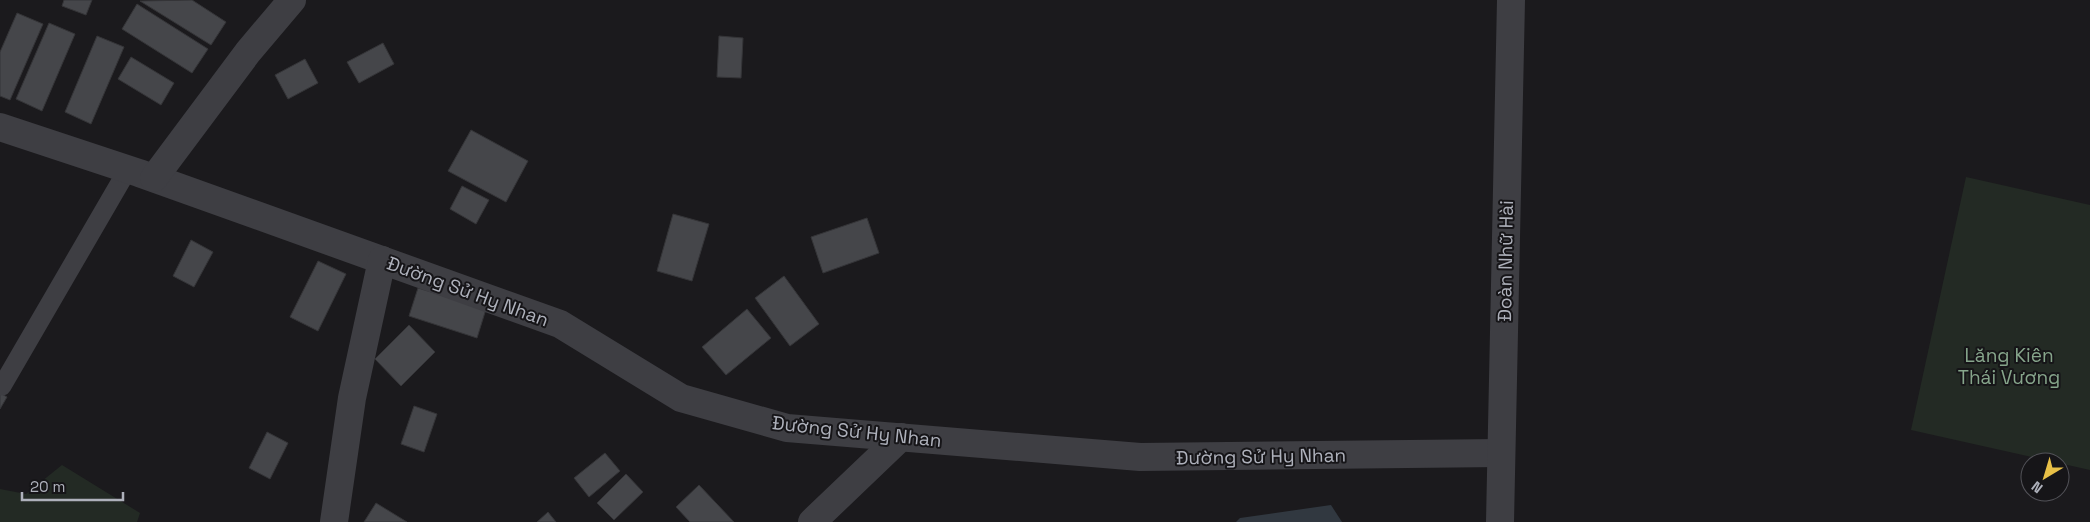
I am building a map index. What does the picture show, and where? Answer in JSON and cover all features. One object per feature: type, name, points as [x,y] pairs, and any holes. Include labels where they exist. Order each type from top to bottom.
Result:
[{"type":"street","points":[[154,178],[248,52],[292,0]]},
{"type":"street","name":"Đoàn Nhữ Hài","points":[[1500,522],[1510,0]]},
{"type":"street","name":"Đường Sử Hy Nhan","points":[[0,127],[154,178],[560,324],[681,398],[787,428],[1140,457],[1501,453]]},
{"type":"street","points":[[334,522],[352,398],[382,260]]},
{"type":"street","points":[[812,522],[900,437]]},
{"type":"lane","points":[[2,386],[128,169]]},
{"type":"green space","name":"Lăng Kiên Thái Vương","points":[[1966,177],[2090,205],[2090,470],[2070,466],[2070,452],[2020,452],[2020,454],[1911,430]]},
{"type":"green space","points":[[62,465],[140,513],[137,522],[0,522],[0,489],[26,494]]},
{"type":"shaded area","points":[[1331,505],[1342,522],[1236,522],[1240,518]]},
{"type":"building","points":[[64,0],[92,0],[86,15],[62,6]]},
{"type":"building","points":[[192,0],[226,22],[211,45],[140,1]]},
{"type":"building","points":[[137,4],[208,49],[192,73],[122,29]]},
{"type":"building","points":[[17,13],[43,24],[10,100],[0,96],[0,52]]},
{"type":"building","points":[[49,23],[75,34],[42,111],[16,99]]},
{"type":"building","points":[[97,36],[124,47],[91,124],[65,112]]},
{"type":"building","points":[[719,36],[743,38],[741,78],[717,77]]},
{"type":"building","points":[[383,43],[394,64],[359,83],[347,62]]},
{"type":"building","points":[[131,57],[174,83],[161,105],[118,79]]},
{"type":"building","points":[[305,59],[318,83],[288,99],[275,75]]},
{"type":"building","points":[[471,130],[528,161],[506,202],[448,171]]},
{"type":"building","points":[[462,186],[489,200],[476,224],[450,209]]},
{"type":"building","points":[[673,214],[709,224],[692,281],[657,271]]},
{"type":"building","points":[[867,218],[879,253],[823,273],[811,237]]},
{"type":"building","points":[[191,240],[213,252],[194,287],[173,276]]},
{"type":"building","points":[[318,261],[346,274],[318,331],[290,317]]},
{"type":"building","points":[[784,276],[819,324],[790,346],[755,298]]},
{"type":"building","points":[[418,288],[486,309],[477,338],[409,316]]},
{"type":"building","points":[[747,309],[771,338],[726,375],[702,347]]},
{"type":"building","points":[[409,325],[435,352],[401,386],[375,359]]},
{"type":"building","points":[[0,393],[7,397],[0,409]]},
{"type":"building","points":[[414,406],[437,414],[424,452],[401,444]]},
{"type":"building","points":[[267,432],[288,443],[270,479],[249,468]]},
{"type":"building","points":[[605,453],[620,471],[589,497],[574,478]]},
{"type":"building","points":[[626,474],[643,492],[614,520],[597,503]]},
{"type":"building","points":[[699,485],[734,522],[690,522],[676,507]]},
{"type":"building","points":[[376,503],[407,522],[364,522]]},
{"type":"building","points":[[548,512],[556,522],[537,522]]}]
